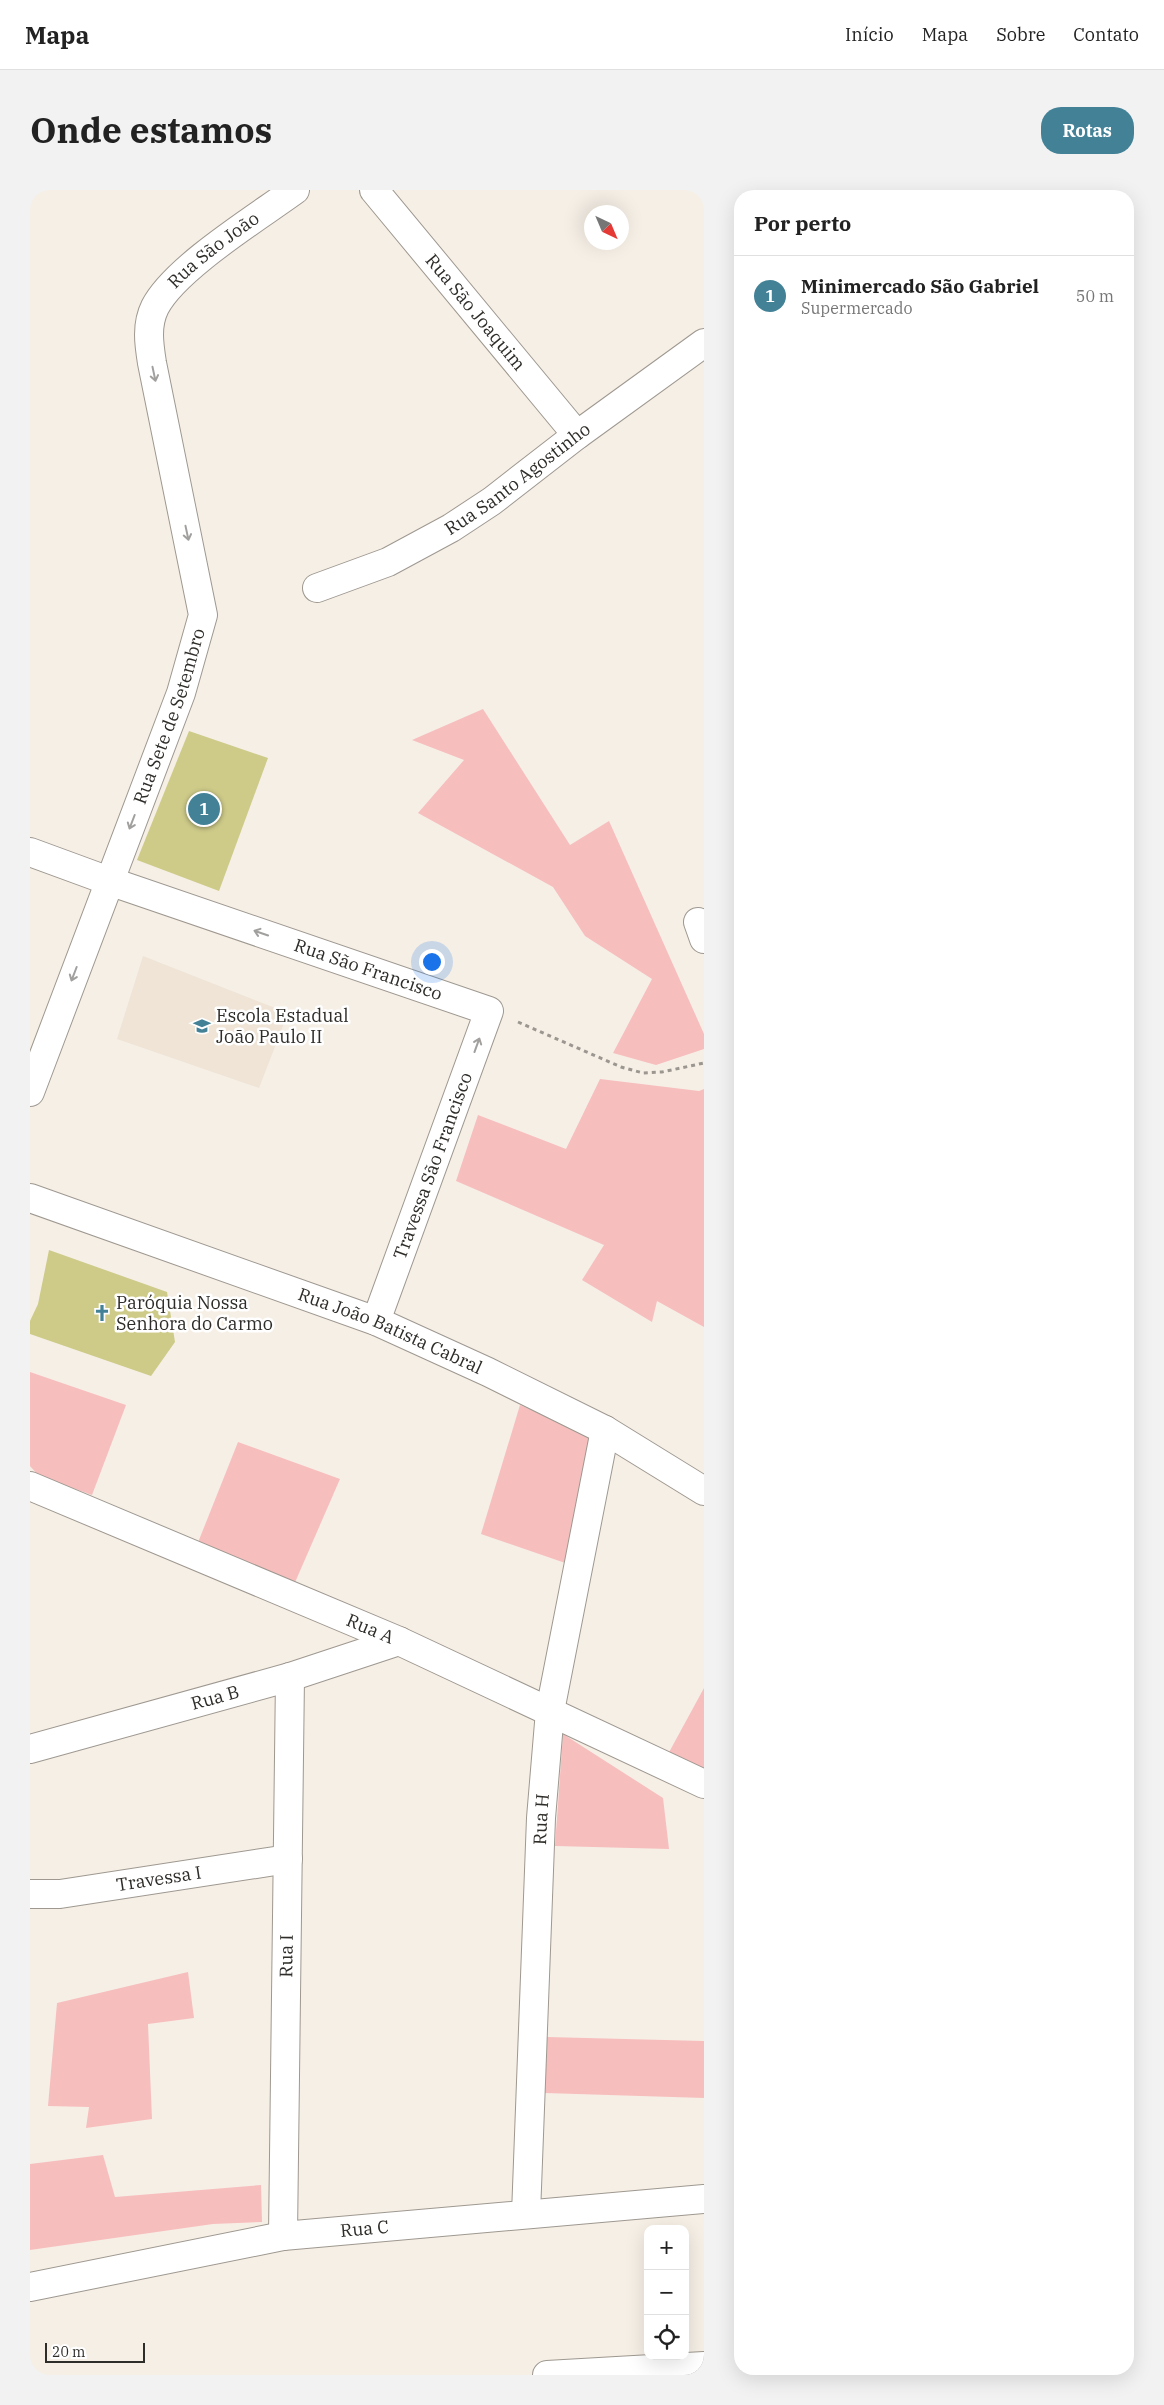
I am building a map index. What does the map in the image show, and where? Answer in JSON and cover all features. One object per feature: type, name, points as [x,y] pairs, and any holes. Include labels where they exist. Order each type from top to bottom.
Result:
[{"type":"street","name":"Rua São João","points":[[149,326],[155,308],[175,281],[199,260],[295,190]]},
{"type":"street","name":"Rua São Joaquim","points":[[374,190],[577,435]]},
{"type":"street","name":"Rua Sete de Setembro","points":[[30,1092],[181,693],[203,615],[152,363],[149,326]]},
{"type":"street","name":"Rua Santo Agostinho","points":[[318,588],[388,562],[451,528],[492,501],[577,435],[704,343]]},
{"type":"street","name":"Rua São Francisco","points":[[30,852],[109,881],[489,1011]]},
{"type":"street","name":"Travessa São Francisco","points":[[376,1321],[489,1011]]},
{"type":"street","name":"Rua João Batista Cabral","points":[[30,1198],[376,1321],[488,1372],[605,1430],[704,1491]]},
{"type":"street","name":"Rua H","points":[[526,2214],[541,1818],[550,1711],[605,1430]]},
{"type":"street","name":"Rua A","points":[[30,1486],[400,1641],[704,1784]]},
{"type":"street","name":"Rua B","points":[[30,1749],[290,1677],[400,1641]]},
{"type":"street","name":"Rua I","points":[[283,2236],[290,1677]]},
{"type":"street","name":"Travessa I","points":[[30,1894],[60,1894],[288,1859]]},
{"type":"street","name":"Rua C","points":[[30,2287],[283,2236],[704,2199]]},
{"type":"street","points":[[547,2375],[690,2370]]},
{"type":"path","points":[[489,1011],[622,1067],[643,1073],[662,1072],[704,1063]]},
{"type":"shaded area","points":[[483,709],[570,845],[609,821],[704,1034],[704,1049],[656,1065],[613,1053],[652,979],[585,936],[553,887],[418,813],[464,760],[412,740]]},
{"type":"shaded area","name":"Escola Estadual João Paulo II","points":[[143,956],[288,1013],[259,1088],[117,1039]]},
{"type":"shaded area","points":[[600,1079],[699,1091],[704,1089],[704,1327],[657,1301],[652,1322],[582,1280],[604,1245],[456,1181],[478,1115],[566,1149]]},
{"type":"shaded area","points":[[30,1372],[126,1405],[92,1495],[39,1476],[30,1466]]},
{"type":"shaded area","points":[[520,1405],[592,1436],[571,1565],[481,1534]]},
{"type":"shaded area","points":[[238,1442],[340,1479],[293,1587],[197,1545]]},
{"type":"shaded area","points":[[704,1688],[704,1773],[667,1756]]},
{"type":"shaded area","points":[[563,1734],[663,1798],[669,1849],[555,1846]]},
{"type":"shaded area","points":[[188,1972],[194,2018],[148,2024],[152,2119],[86,2128],[89,2107],[48,2106],[57,2003]]},
{"type":"shaded area","points":[[547,2037],[704,2041],[704,2098],[545,2093]]},
{"type":"shaded area","points":[[103,2155],[115,2197],[261,2185],[262,2222],[213,2224],[30,2250],[30,2164]]},
{"type":"building","points":[[189,731],[268,758],[219,891],[137,860]]},
{"type":"building","name":"Paróquia Nossa Senhora do Carmo","points":[[49,1250],[167,1292],[175,1342],[151,1376],[30,1334],[30,1321],[38,1304]]},
{"type":"place","name":"Minimercado São Gabriel","points":[[204,809]]},
{"type":"place","name":"Escola Estadual João Paulo II","points":[[202,1026]]},
{"type":"place","name":"Paróquia Nossa Senhora do Carmo","points":[[102,1313]]}]
